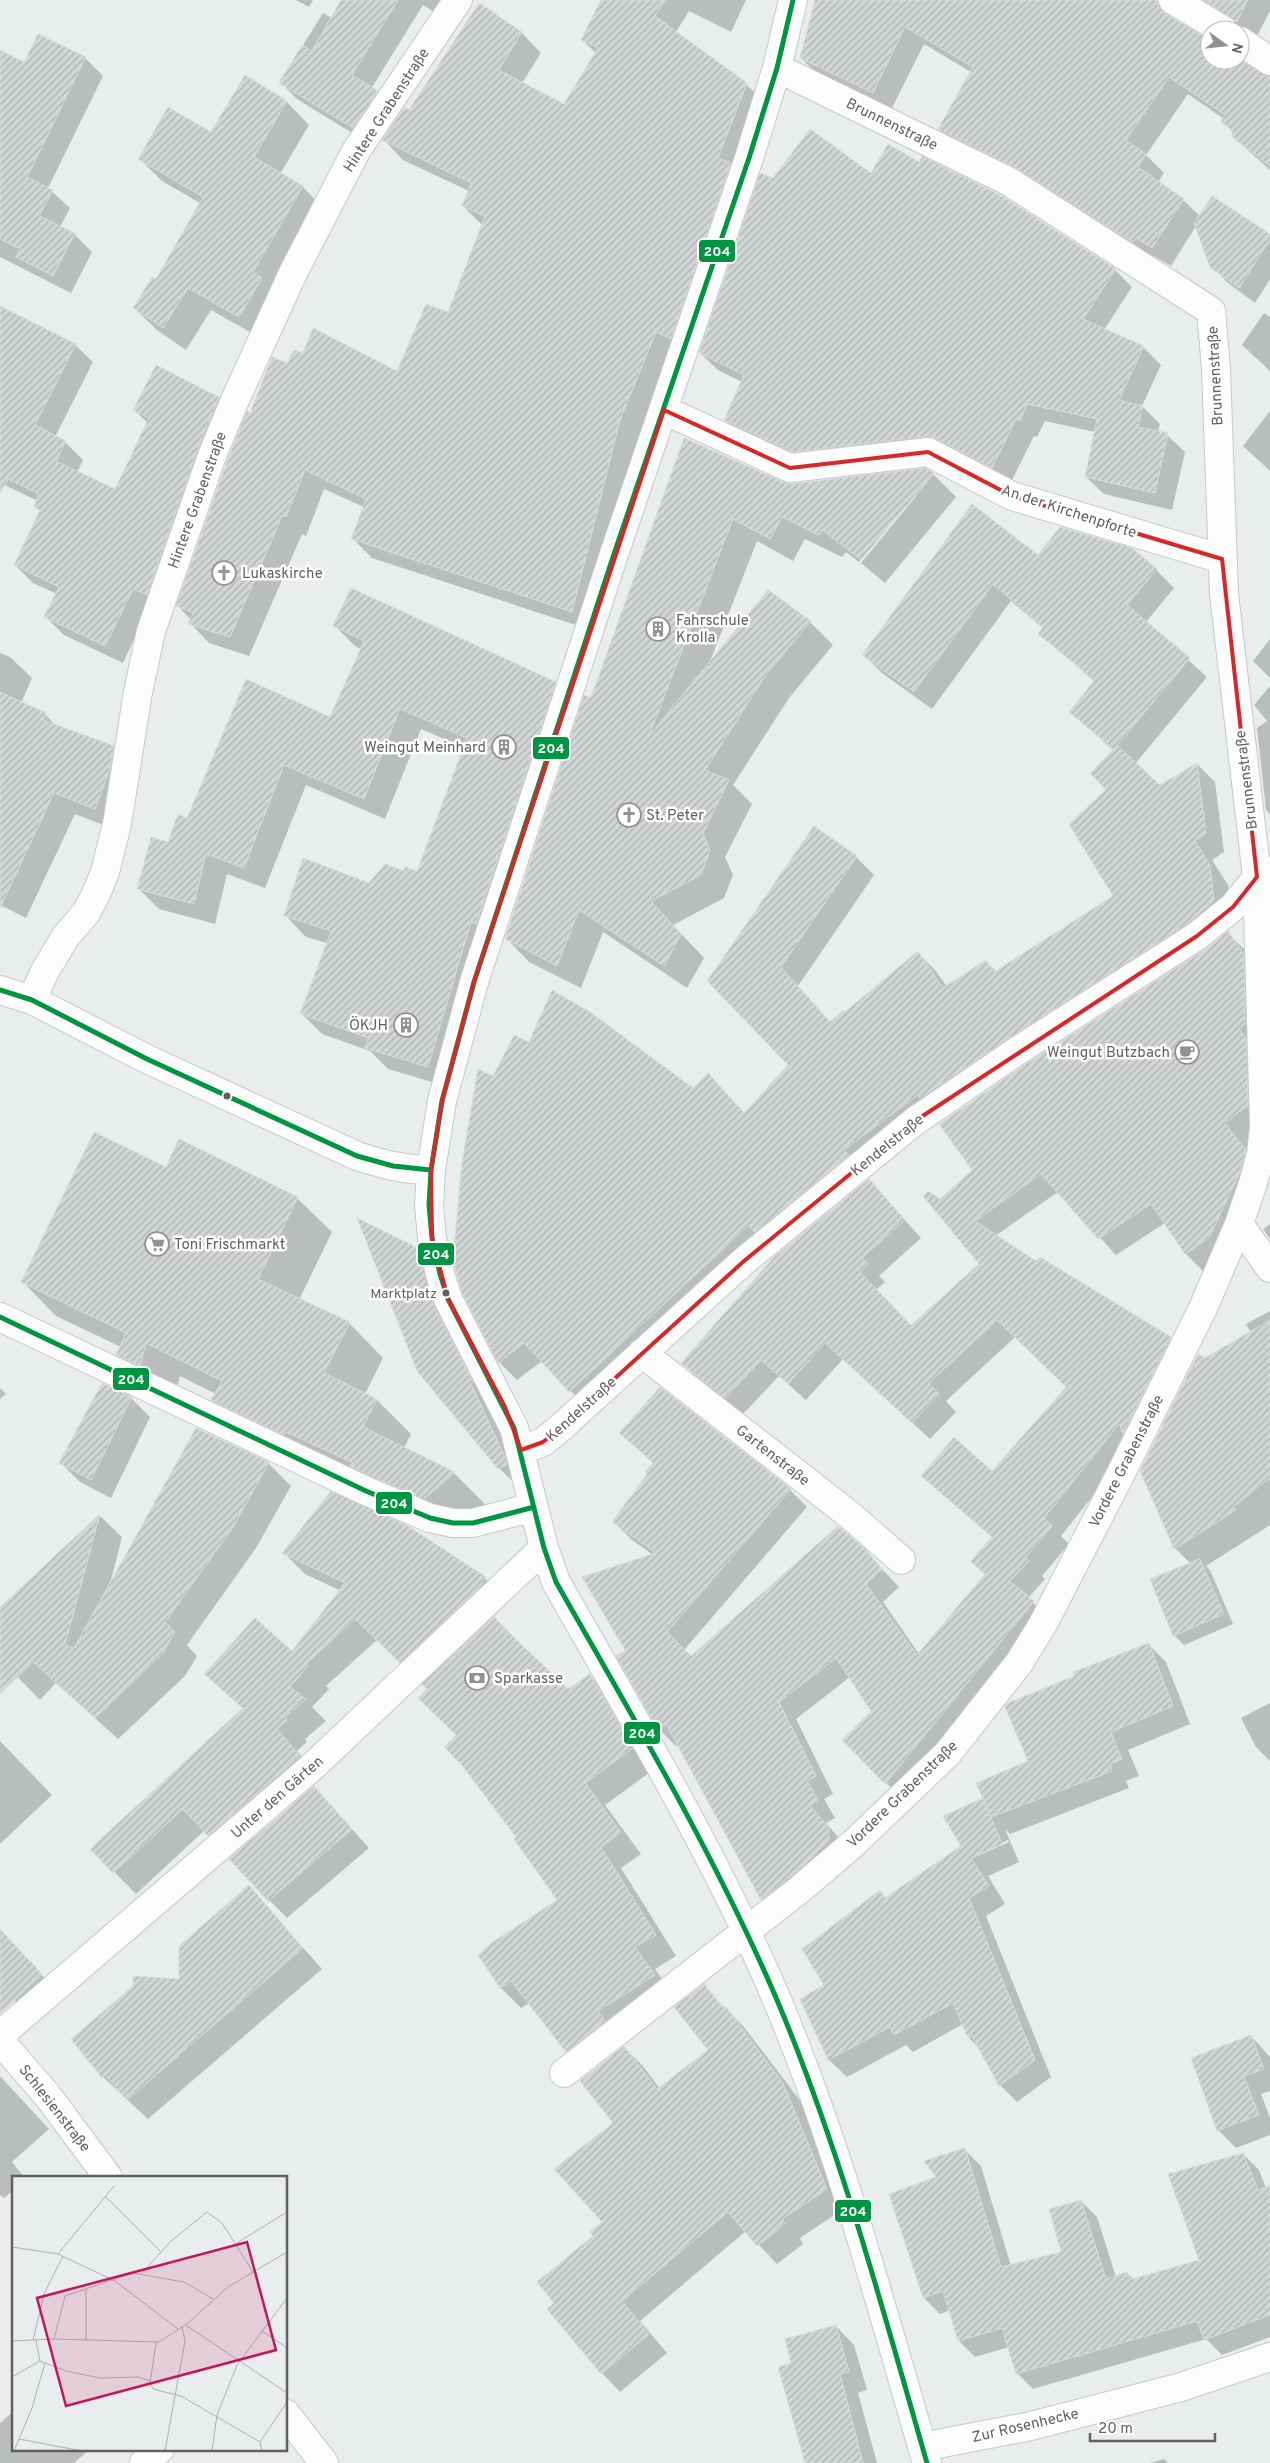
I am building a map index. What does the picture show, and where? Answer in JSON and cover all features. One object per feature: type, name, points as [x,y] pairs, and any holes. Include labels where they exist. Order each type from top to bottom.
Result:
[{"type":"street","name":"Hintere Grabenstraße","points":[[32,1000],[45,971],[66,936],[86,912],[105,872],[118,824],[138,692],[151,631],[213,453],[235,400],[293,272],[356,151],[458,0]]},
{"type":"street","points":[[793,0],[777,68],[749,158],[474,982],[442,1101],[431,1170],[429,1205],[432,1238],[448,1299],[505,1407],[521,1450],[544,1548],[556,1582],[680,1799],[745,1930],[777,2000],[828,2129],[860,2229],[924,2455]]},
{"type":"street","points":[[1173,0],[1206,20]]},
{"type":"street","points":[[1250,48],[1270,61]]},
{"type":"street","name":"Brunnenstraße","points":[[777,68],[1008,181],[1211,311],[1216,369],[1224,594],[1264,869]]},
{"type":"street","name":"An der Kirchenpforte","points":[[664,410],[790,468],[928,452],[1012,496],[1222,559]]},
{"type":"street","name":"Vordere Grabenstraße","points":[[564,2073],[745,1930],[799,1890],[854,1843],[941,1759],[1019,1663],[1042,1624],[1118,1479],[1203,1308],[1239,1224],[1261,1154],[1264,1127],[1262,988],[1264,869]]},
{"type":"street","name":"Kendelstraße","points":[[521,1450],[544,1442],[744,1261],[915,1121],[1017,1051],[1197,936],[1233,907],[1264,869]]},
{"type":"street","points":[[0,990],[32,1000],[147,1059],[349,1152],[386,1166],[411,1170],[431,1170]]},
{"type":"street","points":[[1239,1224],[1270,1268]]},
{"type":"street","points":[[0,1316],[366,1491],[430,1518],[453,1523],[473,1523],[534,1507]]},
{"type":"street","name":"Gartenstraße","points":[[642,1353],[851,1516],[902,1560]]},
{"type":"street","name":"Unter den Gärten","points":[[0,2035],[312,1768],[544,1548]]},
{"type":"street","name":"Schlesienstraße","points":[[0,2041],[47,2095],[107,2176]]},
{"type":"street","name":"Zur Rosenhecke","points":[[924,2455],[1181,2387],[1270,2358]]},
{"type":"street","points":[[288,2417],[324,2463]]},
{"type":"street","points":[[144,2463],[159,2450]]},
{"type":"highlighted area","points":[[664,410],[790,468],[928,452],[1012,496],[1222,559],[1257,877],[1233,907],[1197,936],[915,1121],[744,1261],[558,1430],[543,1442],[521,1450],[505,1407],[448,1299],[432,1238],[431,1170],[442,1101],[474,982]]},
{"type":"building","points":[[341,0],[398,0],[352,75],[378,91],[353,128],[279,83],[302,45],[312,51]]},
{"type":"building","points":[[601,0],[665,0],[655,16],[747,83],[718,158],[731,163],[671,339],[656,332],[620,420],[572,612],[351,539],[366,499],[305,470],[286,517],[282,516],[230,637],[188,624],[193,613],[176,606],[228,459],[247,411],[250,413],[272,357],[287,363],[294,350],[303,353],[313,328],[397,371],[426,304],[448,312],[485,216],[462,206],[471,183],[382,140],[405,107],[409,110],[479,3],[522,32],[499,70],[564,104],[598,48],[581,40]]},
{"type":"building","points":[[815,0],[1157,0],[1160,8],[1165,13],[1200,34],[1200,70],[1250,70],[1250,66],[1270,77],[1270,166],[1232,137],[1232,130],[1221,122],[1225,115],[1169,77],[1126,140],[1146,154],[1138,167],[1184,199],[1152,248],[1136,238],[1133,242],[1016,168],[938,129],[973,67],[905,27],[873,93],[800,58]]},
{"type":"building","points":[[1203,0],[1248,0],[1238,20],[1234,20]]},
{"type":"building","points":[[38,34],[86,57],[27,177],[53,190],[39,216],[75,233],[53,276],[16,257],[20,249],[0,239],[0,50],[24,62]]},
{"type":"building","points":[[245,75],[287,101],[254,157],[303,186],[253,272],[262,278],[239,317],[188,288],[163,328],[133,308],[152,277],[156,279],[203,197],[138,159],[168,107],[211,132]]},
{"type":"building","points":[[810,129],[871,173],[888,144],[919,162],[922,156],[1000,195],[1116,269],[1083,319],[1144,346],[1119,400],[1143,406],[1138,427],[1168,433],[1155,493],[1085,477],[1097,419],[1027,404],[1020,421],[1016,419],[992,468],[935,438],[927,436],[793,452],[724,420],[744,375],[699,353],[760,173],[773,178]]},
{"type":"building","points":[[1212,196],[1270,234],[1270,240],[1239,288],[1210,267],[1194,223]]},
{"type":"building","points":[[0,306],[76,344],[35,425],[66,441],[56,461],[115,489],[149,418],[133,410],[156,365],[219,397],[198,448],[147,595],[133,589],[105,646],[44,617],[59,587],[14,565],[40,510],[34,507],[39,494],[8,479],[0,494]]},
{"type":"building","points":[[684,438],[791,484],[925,468],[934,473],[861,560],[823,530],[818,535],[782,517],[770,539],[733,519],[649,736],[768,590],[811,621],[766,675],[705,770],[729,780],[703,833],[710,851],[701,875],[651,901],[681,934],[664,966],[579,910],[557,966],[505,939],[584,695],[590,698],[596,684]]},
{"type":"building","points":[[972,504],[1038,555],[1060,527],[1132,548],[1157,569],[1127,605],[1190,658],[1114,749],[1069,712],[1095,680],[1038,634],[1043,627],[993,584],[914,692],[862,655]]},
{"type":"building","points":[[351,588],[556,682],[476,924],[471,922],[428,1067],[365,1048],[368,1038],[300,1014],[331,931],[284,916],[303,858],[369,883],[385,864],[404,871],[405,867],[417,871],[467,738],[400,709],[364,799],[284,765],[244,868],[206,854],[194,904],[137,889],[151,837],[168,842],[178,814],[187,818],[246,679],[330,717],[364,641],[333,626]]},
{"type":"building","points":[[0,692],[46,713],[43,720],[114,746],[110,769],[95,809],[54,793],[0,908]]},
{"type":"building","points":[[1118,746],[1160,785],[1197,763],[1206,833],[1195,841],[1210,865],[1214,900],[1188,923],[1009,1038],[920,1098],[918,1095],[844,1150],[849,1155],[755,1232],[748,1226],[569,1392],[524,1343],[498,1363],[462,1293],[453,1261],[462,1162],[478,1069],[493,1076],[514,1035],[529,1042],[552,990],[590,1012],[693,1088],[708,1073],[744,1113],[788,1065],[707,981],[814,826],[857,856],[781,967],[830,1022],[844,1010],[845,1012],[918,951],[943,988],[986,960],[994,972],[1113,896],[1069,824],[1106,790],[1090,773]]},
{"type":"building","points":[[1228,931],[1244,955],[1245,1024],[1239,1029],[1246,1038],[1248,1105],[1225,1123],[1246,1150],[1240,1172],[1209,1238],[1185,1254],[1151,1204],[1098,1239],[1041,1174],[975,1221],[1036,1261],[1040,1257],[1171,1337],[1123,1434],[1119,1424],[1044,1518],[1052,1526],[1025,1558],[1029,1561],[1010,1581],[1034,1601],[885,1784],[842,1740],[871,1711],[836,1658],[779,1702],[816,1776],[807,1781],[818,1800],[810,1805],[829,1828],[829,1840],[804,1865],[761,1900],[666,1724],[658,1730],[616,1656],[625,1650],[582,1577],[656,1553],[612,1522],[647,1474],[645,1472],[653,1462],[619,1433],[660,1387],[791,1489],[667,1632],[691,1656],[838,1526],[865,1549],[882,1569],[866,1584],[917,1655],[985,1574],[970,1561],[992,1537],[921,1476],[954,1437],[992,1471],[1066,1387],[997,1320],[929,1383],[939,1394],[912,1423],[825,1343],[788,1384],[761,1360],[725,1398],[681,1363],[774,1257],[869,1179],[905,1220],[862,1258],[868,1264],[860,1272],[911,1325],[979,1264],[923,1196],[928,1191],[940,1199],[972,1170],[939,1124],[1026,1064],[1206,949]]},
{"type":"building","name":"Toni Frischmarkt","points":[[94,1132],[166,1167],[179,1139],[298,1197],[258,1279],[350,1322],[324,1373],[377,1399],[363,1427],[455,1472],[424,1499],[372,1477],[350,1466],[353,1463],[286,1432],[284,1435],[211,1400],[222,1381],[146,1343],[140,1366],[116,1355],[126,1333],[21,1282]]},
{"type":"building","points":[[357,1218],[418,1248],[434,1306],[473,1382],[471,1384],[507,1464],[498,1469],[417,1371]]},
{"type":"building","points":[[1270,1320],[1270,1478],[1233,1507],[1236,1510],[1174,1549],[1140,1471],[1198,1354],[1205,1358]]},
{"type":"building","points":[[102,1383],[132,1397],[91,1480],[59,1463]]},
{"type":"building","points":[[196,1428],[269,1462],[234,1526],[165,1622],[175,1632],[163,1653],[95,1718],[33,1662],[0,1694],[0,1607],[100,1514],[65,1645],[74,1648]]},
{"type":"building","points":[[331,1491],[408,1526],[486,1577],[476,1591],[400,1663],[355,1619],[306,1664],[308,1666],[290,1687],[306,1699],[285,1717],[287,1720],[277,1729],[300,1756],[208,1836],[183,1809],[113,1873],[90,1849],[243,1708],[204,1674],[255,1618],[292,1651],[345,1583],[282,1553]]},
{"type":"building","points":[[1200,1559],[1224,1614],[1173,1636],[1150,1579]]},
{"type":"building","points":[[494,1616],[502,1626],[568,1689],[590,1674],[633,1748],[585,1783],[621,1832],[601,1847],[656,1935],[635,1947],[655,1975],[598,2011],[605,2021],[566,2052],[511,1981],[500,1988],[478,1955],[490,1944],[557,1900],[514,1839],[516,1837],[461,1764],[444,1747],[456,1735],[418,1698],[427,1689],[422,1684]]},
{"type":"building","points":[[1149,1643],[1173,1706],[1111,1732],[1122,1759],[1110,1764],[1112,1771],[991,1817],[976,1783],[1028,1761],[1005,1707],[1008,1703],[1074,1676],[1073,1672]]},
{"type":"building","points":[[314,1786],[352,1829],[268,1901],[229,1859]]},
{"type":"building","points":[[983,1798],[1002,1844],[971,1858],[989,1886],[969,1898],[1035,2060],[999,2086],[972,2036],[968,2038],[953,2003],[894,2035],[890,2027],[828,2060],[800,1999],[824,1985],[802,1949],[880,1890],[885,1898],[961,1846],[943,1816]]},
{"type":"building","points":[[249,1885],[303,1948],[127,2100],[105,2075],[102,2078],[71,2039],[133,1986],[133,1976],[179,1979],[179,1946]]},
{"type":"building","points":[[0,1929],[42,1974],[0,2014]]},
{"type":"building","points":[[704,1984],[724,2009],[726,2007],[783,2083],[827,2189],[782,2219],[785,2224],[757,2246],[728,2212],[622,2301],[649,2334],[601,2374],[547,2309],[554,2303],[537,2282],[593,2236],[590,2232],[602,2222],[554,2169],[613,2123],[580,2081],[624,2046],[657,2089],[708,2050],[674,2007]]},
{"type":"building","points":[[1251,2035],[1264,2069],[1244,2076],[1259,2115],[1217,2131],[1191,2058]]},
{"type":"building","points":[[965,2148],[1001,2267],[1061,2252],[1049,2209],[1081,2200],[1106,2279],[1127,2272],[1129,2280],[1199,2260],[1168,2174],[1243,2153],[1258,2190],[1270,2185],[1270,2315],[1204,2340],[1197,2321],[1016,2374],[1002,2328],[958,2341],[943,2291],[923,2298],[889,2194],[936,2177],[924,2161]]},
{"type":"building","points":[[836,2325],[849,2372],[840,2374],[863,2463],[805,2463],[778,2367],[791,2363],[785,2339]]},
{"type":"transit line","name":"204","points":[[793,0],[777,68],[749,158],[614,554],[474,982],[442,1101],[431,1170],[429,1205],[432,1238],[448,1299],[514,1428],[544,1548],[556,1582],[644,1736],[700,1840],[753,1946],[800,2056],[859,2229],[927,2463]]},
{"type":"transit line","name":"204","points":[[0,990],[32,1000],[147,1059],[357,1156],[393,1166],[431,1170]]},
{"type":"transit line","name":"204","points":[[0,1317],[366,1491],[430,1518],[453,1523],[473,1523],[534,1507]]},
{"type":"place","name":"Lukaskirche","points":[[224,573]]},
{"type":"place","name":"Fahrschule Krolla","points":[[658,629]]},
{"type":"place","name":"Weingut Meinhard","points":[[504,747]]},
{"type":"place","name":"St. Peter","points":[[629,815]]},
{"type":"place","name":"ÖKJH","points":[[406,1025]]},
{"type":"place","name":"Weingut Butzbach","points":[[1187,1052]]},
{"type":"place","name":"Toni Frischmarkt","points":[[157,1244]]},
{"type":"place","name":"Marktplatz","points":[[446,1293]]},
{"type":"place","name":"Sparkasse","points":[[477,1678]]}]
